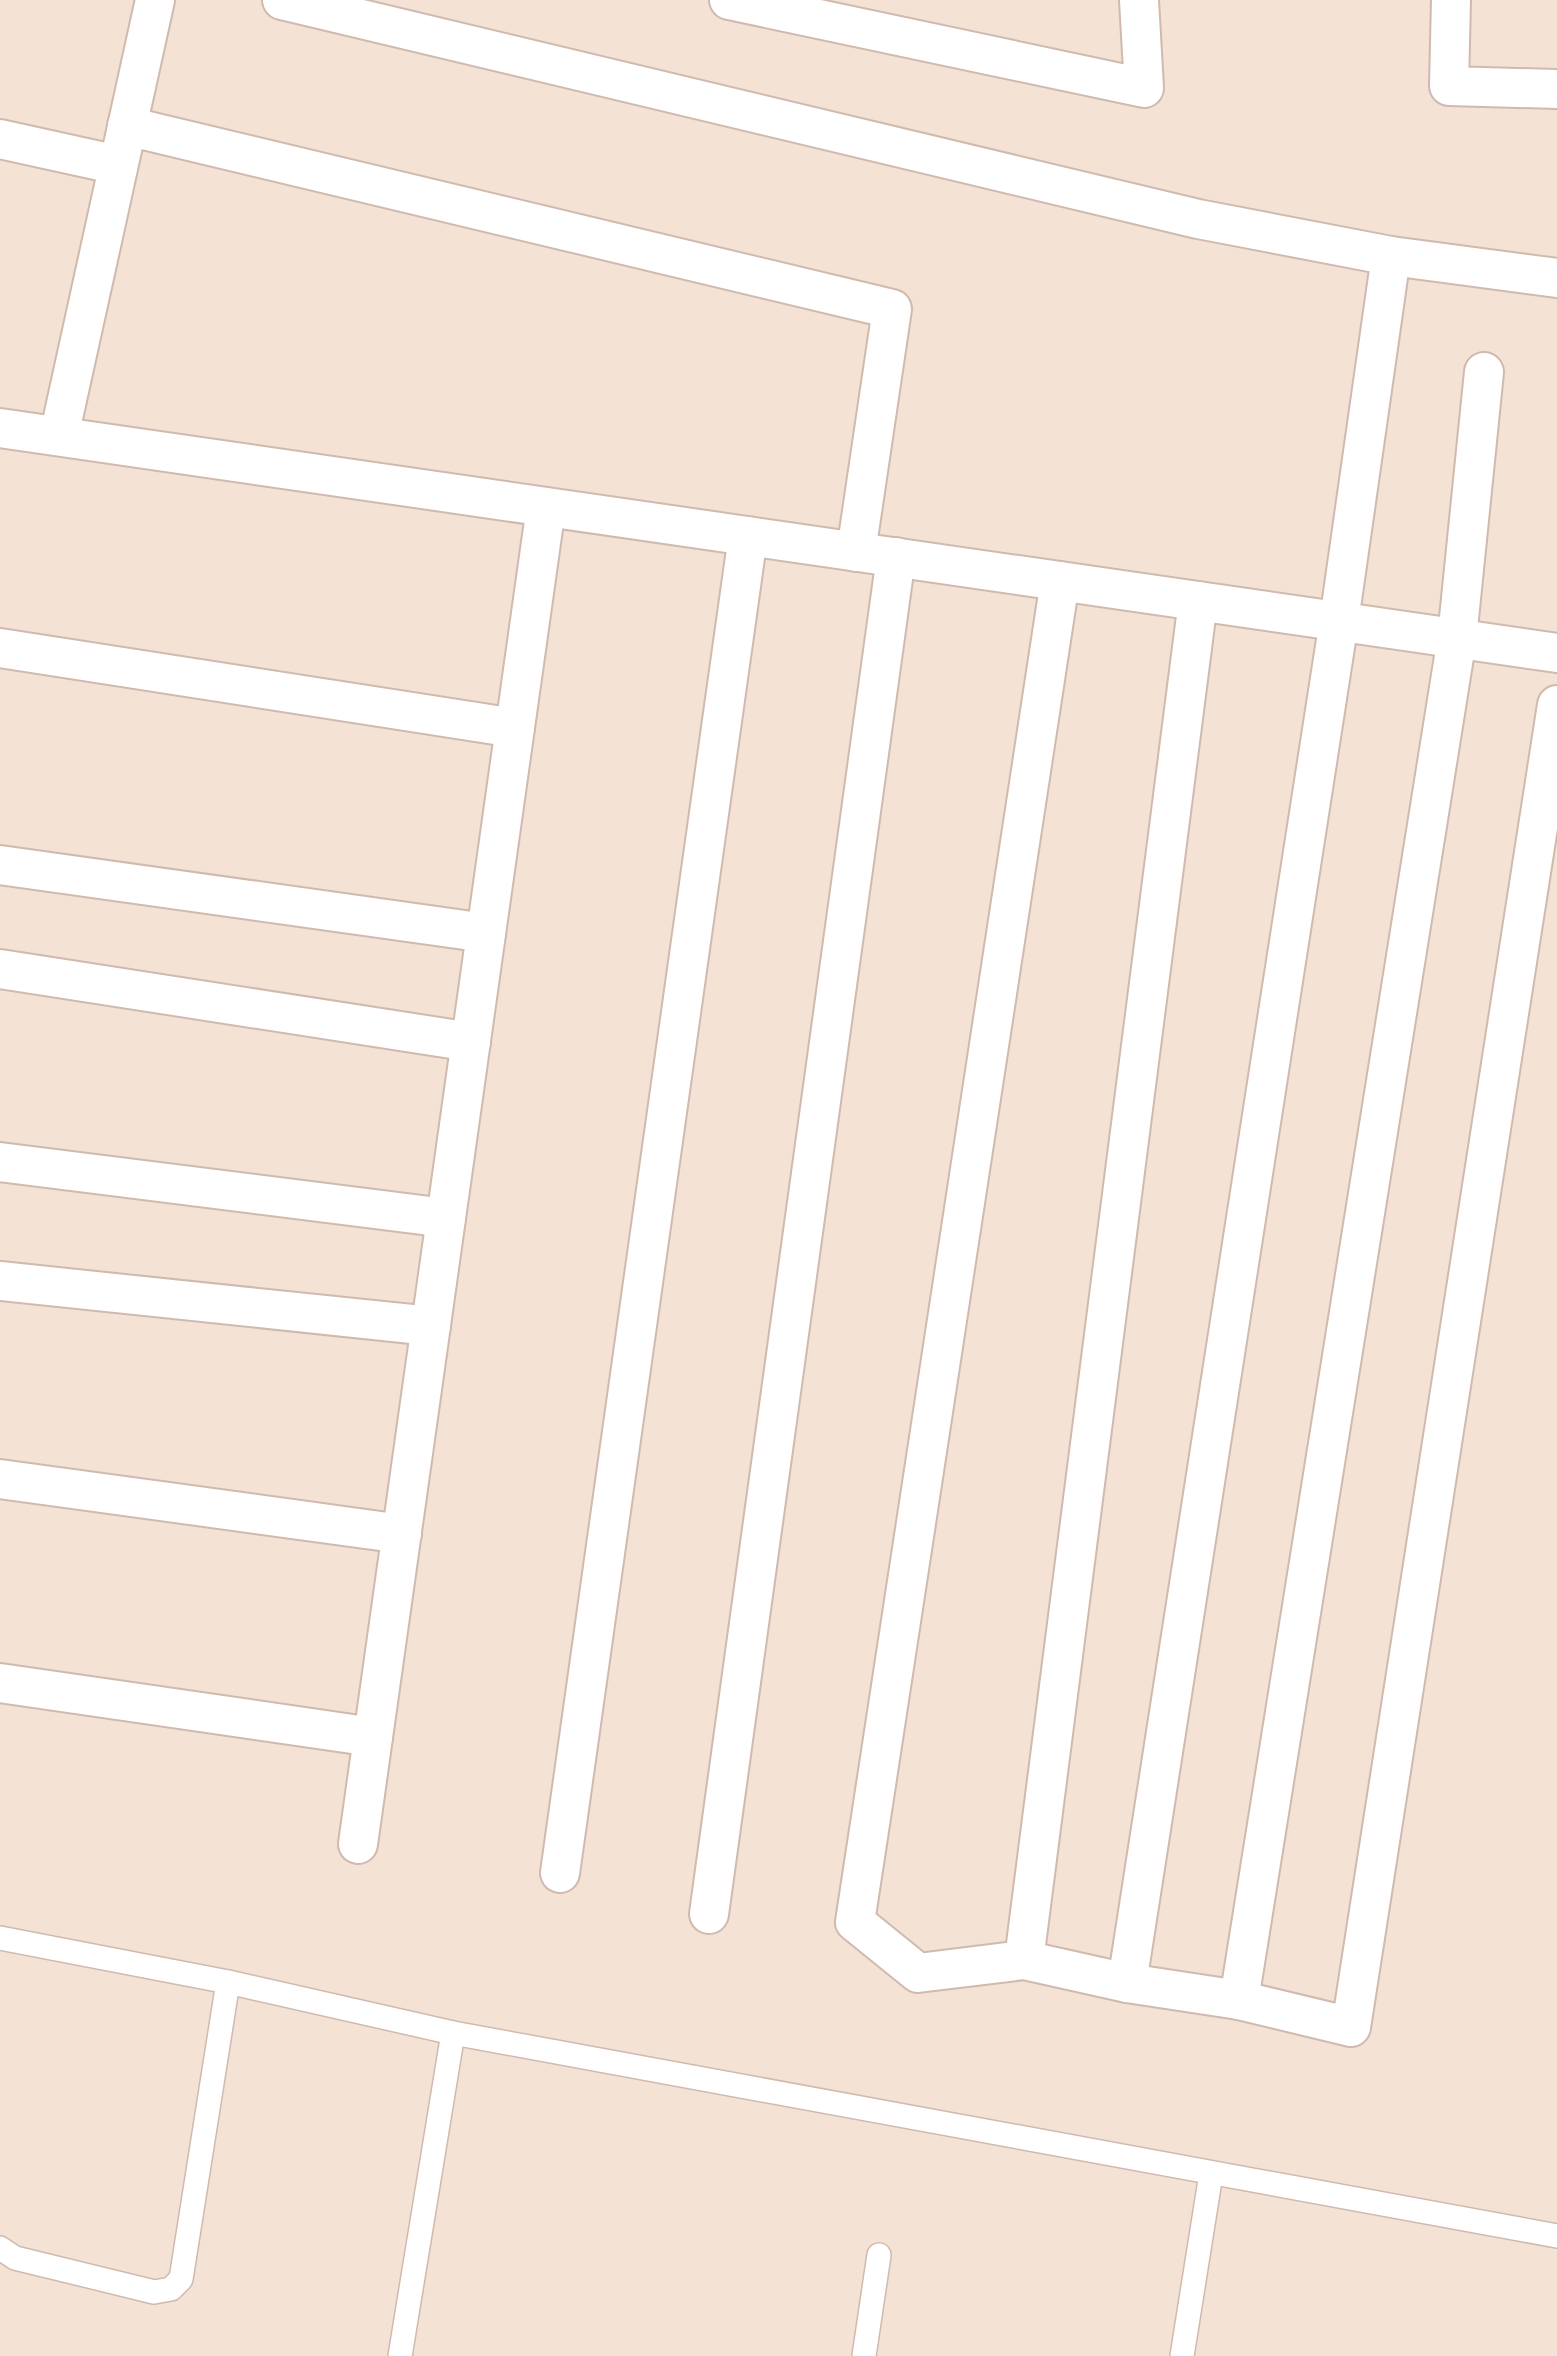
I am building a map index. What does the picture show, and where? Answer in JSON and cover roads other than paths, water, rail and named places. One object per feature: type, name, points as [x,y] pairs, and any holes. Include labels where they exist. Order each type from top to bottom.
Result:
[{"type":"street","points":[[59,436],[155,0]]},
{"type":"street","points":[[282,0],[1159,210],[1391,257],[1557,278]]},
{"type":"street","points":[[729,0],[1144,88],[1139,0]]},
{"type":"street","points":[[1451,0],[1449,86],[1557,89]]},
{"type":"street","points":[[127,126],[892,309],[856,552]]},
{"type":"street","points":[[0,139],[118,166]]},
{"type":"street","points":[[1128,1983],[1339,621],[1391,257]]},
{"type":"street","points":[[1239,2000],[1457,638],[1484,372]]},
{"type":"street","points":[[0,428],[1557,653]]},
{"type":"street","points":[[358,1844],[546,507]]},
{"type":"street","points":[[559,1873],[748,536]]},
{"type":"street","points":[[709,1914],[895,557]]},
{"type":"street","points":[[1060,581],[855,1922],[918,1973],[1024,1960],[1128,1983],[1239,2000],[1351,2027],[1557,705]]},
{"type":"street","points":[[1024,1960],[1198,601]]},
{"type":"street","points":[[0,648],[515,728]]},
{"type":"street","points":[[0,865],[486,933]]},
{"type":"street","points":[[0,969],[471,1042]]},
{"type":"street","points":[[0,1163],[446,1218]]},
{"type":"street","points":[[0,1281],[431,1326]]},
{"type":"street","points":[[0,1479],[402,1534]]},
{"type":"street","points":[[0,1683],[373,1737]]},
{"type":"lane","points":[[0,1938],[228,1982],[453,2033],[1557,2236]]},
{"type":"lane","points":[[0,2248],[15,2258],[154,2292],[172,2290],[181,2278],[228,1982]]},
{"type":"lane","points":[[400,2356],[453,2033]]},
{"type":"lane","points":[[1182,2356],[1211,2174]]},
{"type":"lane","points":[[864,2356],[879,2255]]}]
